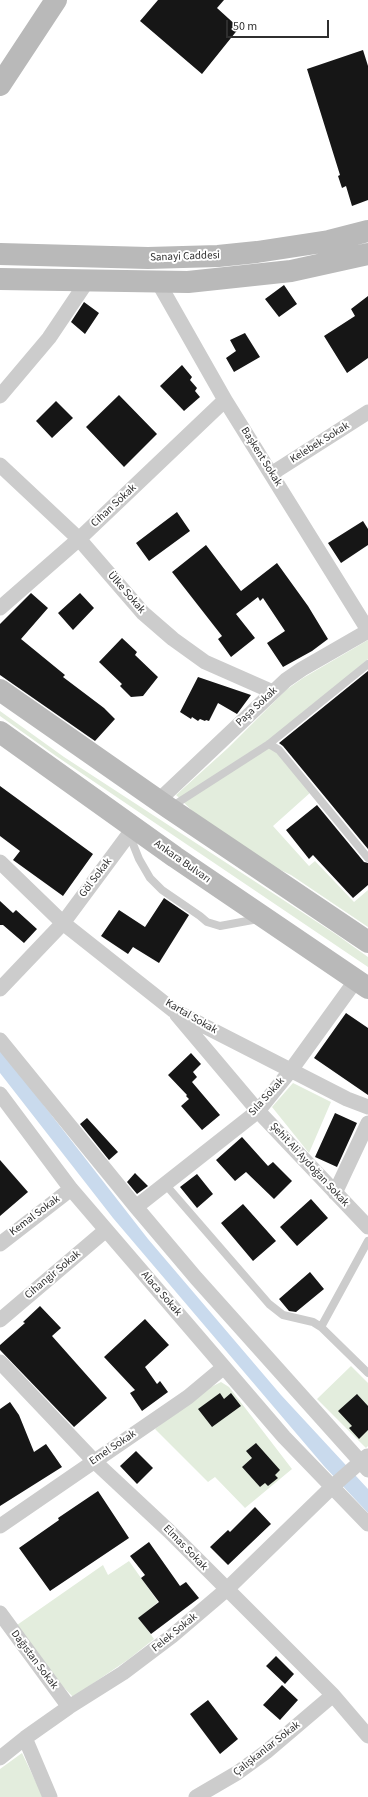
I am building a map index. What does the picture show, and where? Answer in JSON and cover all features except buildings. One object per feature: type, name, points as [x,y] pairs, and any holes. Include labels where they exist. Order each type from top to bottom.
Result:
[{"type":"main road","points":[[0,85],[56,0]]},
{"type":"main road","name":"Sanayi Caddesi","points":[[0,254],[148,258],[218,256],[257,252],[329,241],[368,231]]},
{"type":"main road","points":[[0,279],[188,282],[264,274],[303,268],[368,254]]},
{"type":"main road","points":[[0,690],[164,805],[368,942]]},
{"type":"main road","name":"Ankara Bulvarı","points":[[0,732],[262,918],[362,984]]},
{"type":"street","points":[[0,396],[49,338],[88,280]]},
{"type":"street","name":"Başkent Sokak","points":[[158,282],[225,400],[368,630]]},
{"type":"street","name":"Cihan Sokak","points":[[0,608],[79,538],[225,400]]},
{"type":"street","name":"Kelebek Sokak","points":[[271,474],[368,412]]},
{"type":"street","name":"Ülke Sokak","points":[[0,465],[79,538],[143,613],[178,643],[205,662],[273,692]]},
{"type":"street","name":"Paşa Sokak","points":[[164,805],[273,692],[302,669],[368,630]]},
{"type":"street","name":"Göl Sokak","points":[[0,989],[63,923],[129,834]]},
{"type":"street","name":"Kartal Sokak","points":[[0,862],[63,923],[173,1010],[348,1099],[368,1107]]},
{"type":"street","name":"Sıla Sokak","points":[[136,1207],[258,1111],[362,984]]},
{"type":"street","name":"Şehit Ali Aydoğan Sokak","points":[[173,1010],[258,1111],[368,1227]]},
{"type":"street","points":[[0,1040],[196,1278],[363,1463]]},
{"type":"street","name":"Alaca Sokak","points":[[0,1094],[71,1189],[106,1230],[284,1437],[368,1524]]},
{"type":"street","points":[[335,1193],[368,1123]]},
{"type":"street","name":"Kemal Sokak","points":[[0,1244],[71,1189]]},
{"type":"street","name":"Cihangir Sokak","points":[[0,1320],[106,1230]]},
{"type":"street","name":"Elmas Sokak","points":[[0,1362],[94,1461],[169,1531],[226,1590],[333,1695],[368,1736]]},
{"type":"street","name":"Emel Sokak","points":[[0,1526],[188,1396],[224,1367]]},
{"type":"street","name":"Felek Sokak","points":[[0,1758],[25,1738],[69,1707],[149,1655],[226,1590],[332,1486],[363,1463]]},
{"type":"street","name":"Dağıstan Sokak","points":[[0,1613],[69,1707]]},
{"type":"street","name":"Çalışkanlar Sokak","points":[[196,1797],[237,1773],[266,1752],[333,1695]]},
{"type":"street","points":[[25,1738],[50,1797]]},
{"type":"lane","points":[[164,805],[269,744],[368,664]]},
{"type":"lane","points":[[269,744],[279,750],[368,858]]},
{"type":"lane","points":[[129,834],[139,859],[150,878],[162,890],[200,916],[206,922],[220,926],[262,918]]},
{"type":"lane","points":[[165,1184],[269,1304],[282,1314],[313,1322],[321,1327],[368,1373]]},
{"type":"lane","points":[[321,1327],[368,1241]]},
{"type":"green space","points":[[368,640],[368,659],[270,743],[311,792],[273,826],[309,866],[315,861],[354,902],[368,890],[368,927],[291,875],[247,854],[207,825],[176,795],[228,748],[286,690],[303,678]]},
{"type":"green space","points":[[0,711],[64,757],[337,935],[368,957],[368,967],[56,756],[0,716]]},
{"type":"green space","points":[[293,1083],[331,1102],[309,1153],[272,1107]]},
{"type":"green space","points":[[351,1366],[368,1383],[368,1446],[366,1448],[317,1399]]},
{"type":"green space","points":[[221,1382],[229,1387],[292,1469],[245,1508],[215,1477],[208,1482],[155,1429],[207,1389]]},
{"type":"green space","points":[[129,1561],[158,1602],[139,1618],[154,1639],[129,1659],[73,1697],[52,1675],[17,1625],[103,1565],[108,1575]]},
{"type":"green space","points":[[22,1753],[43,1797],[0,1797],[0,1769]]},
{"type":"water","points":[[0,1049],[148,1239],[281,1395],[368,1489],[368,1513],[324,1466],[113,1218],[0,1073]]}]
